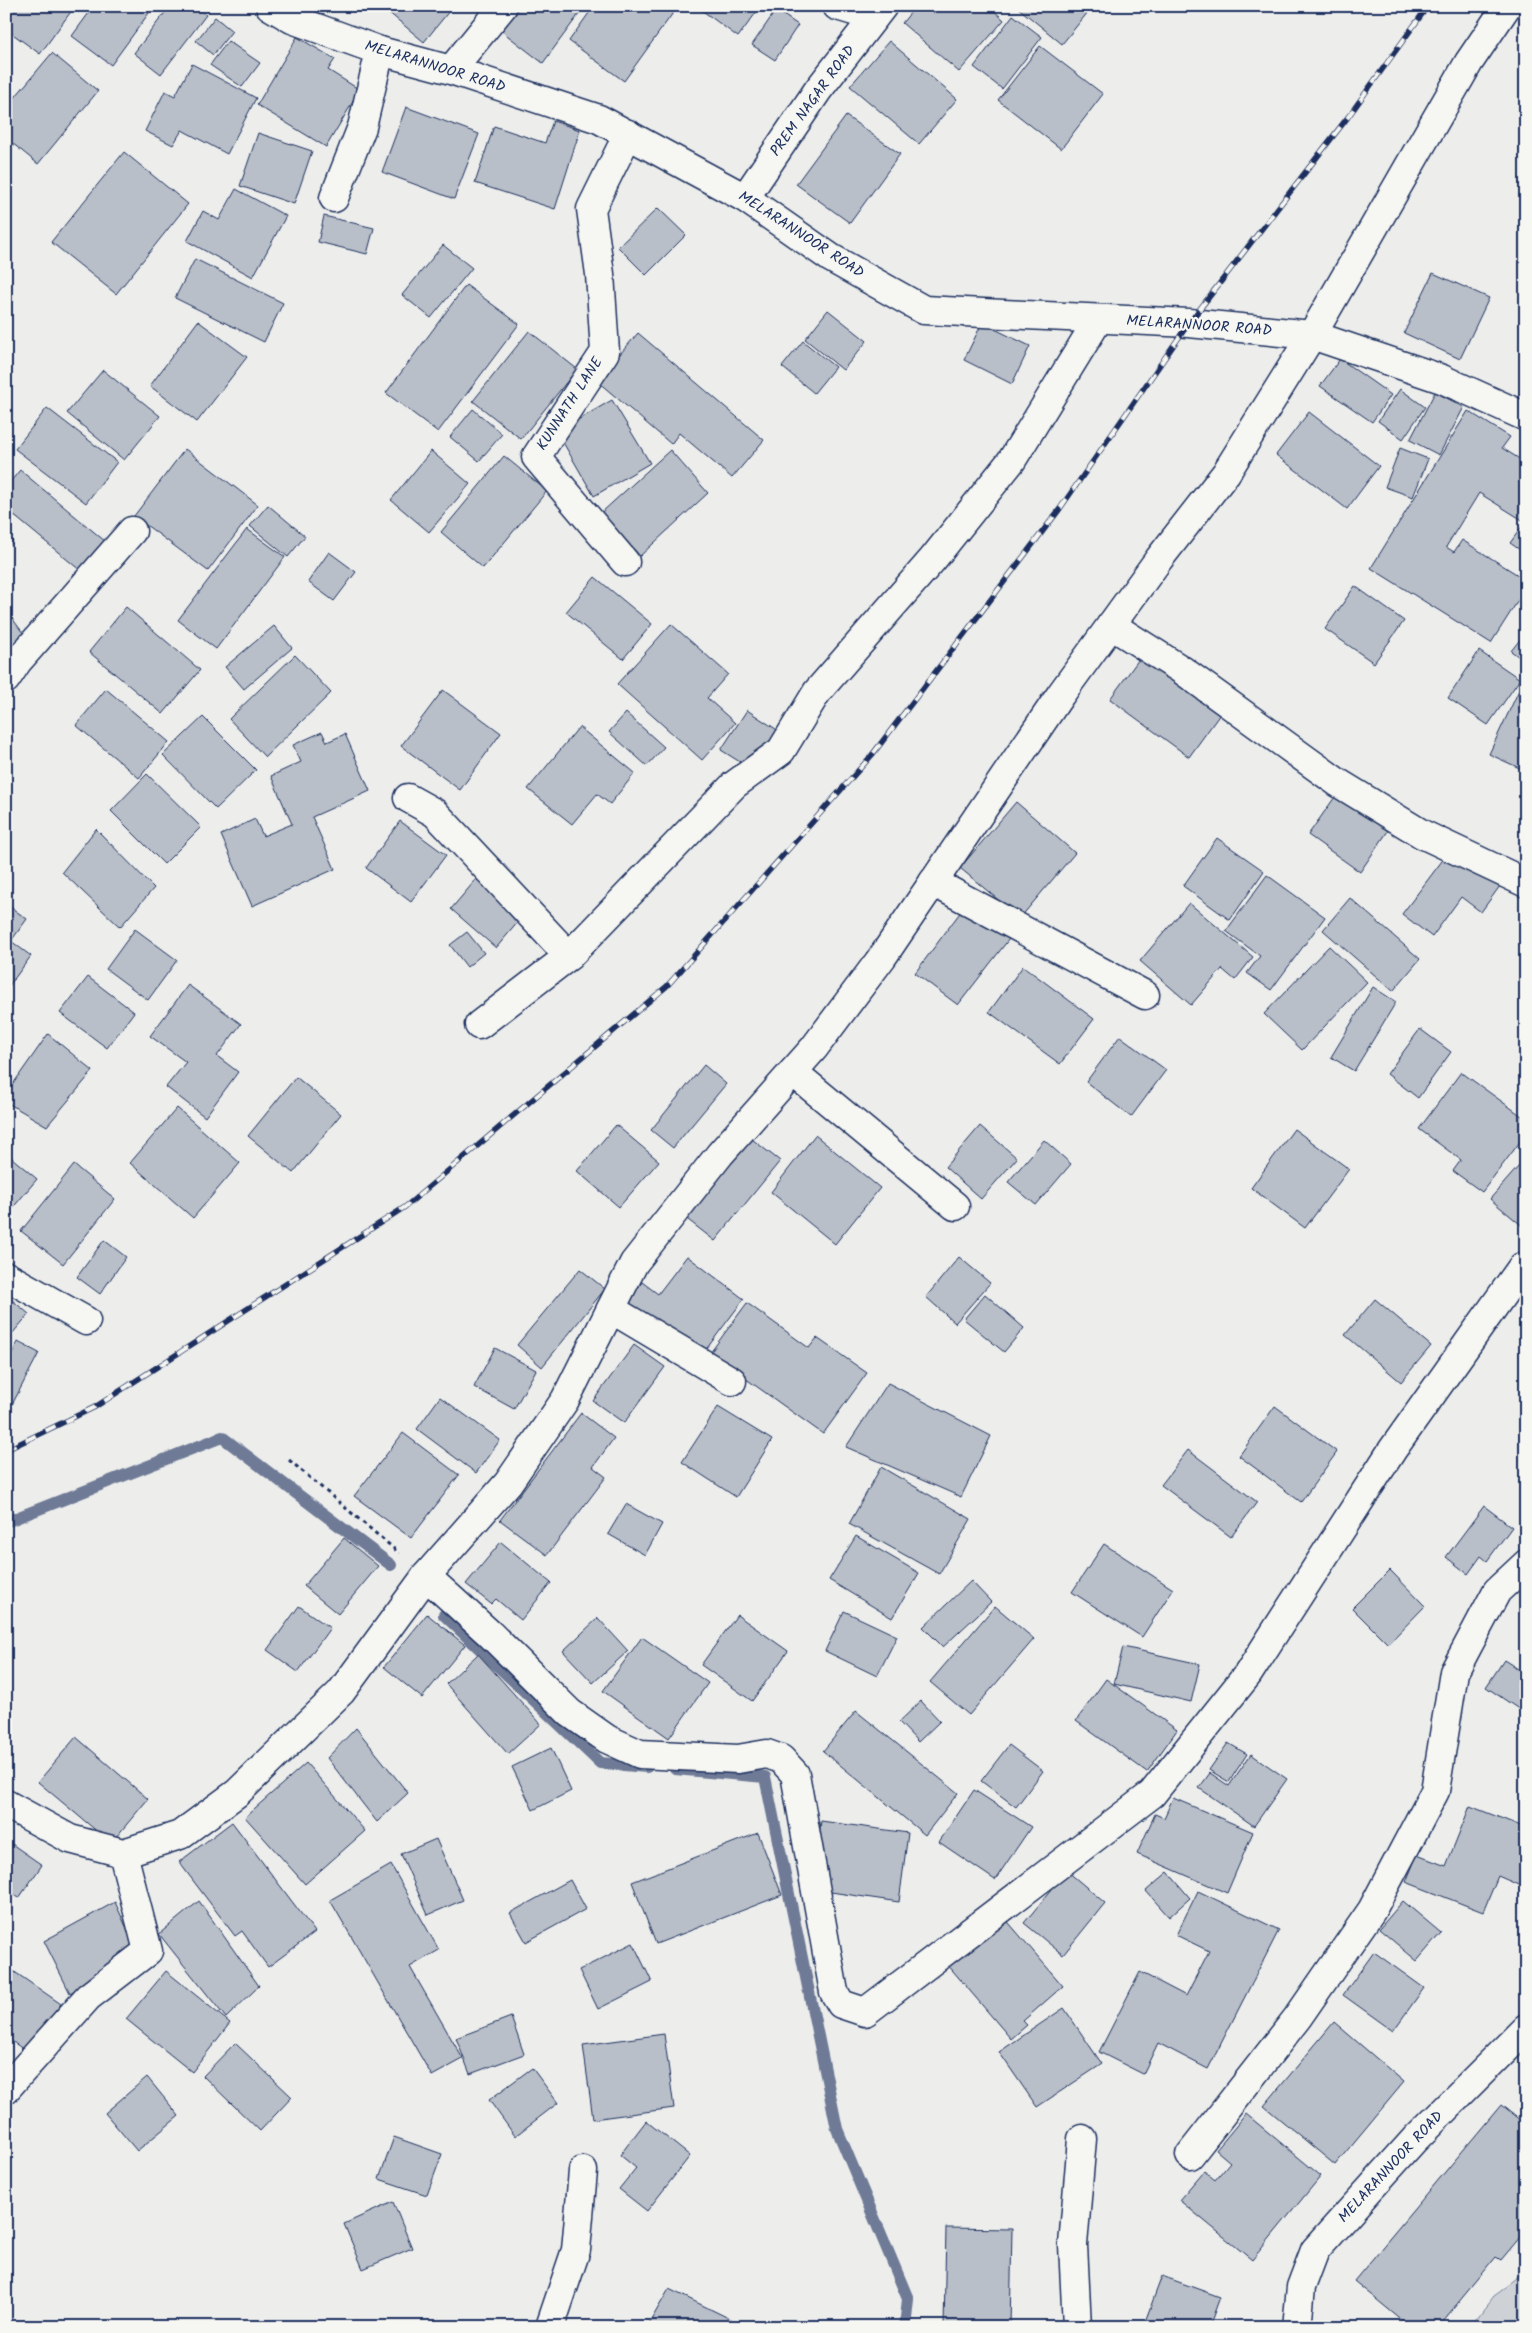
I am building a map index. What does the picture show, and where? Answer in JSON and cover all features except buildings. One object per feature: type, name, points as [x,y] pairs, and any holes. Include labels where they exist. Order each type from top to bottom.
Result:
[{"type":"street","name":"MELARANNOOR ROAD","points":[[270,6],[292,19],[380,51],[451,70],[599,119],[745,198],[831,258],[924,310],[1189,323],[1312,335],[1442,379],[1526,417]]},
{"type":"street","points":[[451,70],[503,6]]},
{"type":"street","points":[[837,6],[878,12]]},
{"type":"street","points":[[6,1804],[70,1839],[123,1853],[180,1836],[237,1793],[340,1692],[426,1576],[508,1483],[565,1400],[634,1263],[720,1154],[814,1048],[883,956],[1111,624],[1226,474],[1312,335],[1469,62],[1507,6]]},
{"type":"street","name":"PREM NAGAR ROAD","points":[[745,198],[818,90],[878,12]]},
{"type":"street","points":[[334,198],[362,127],[380,51]]},
{"type":"street","name":"KUNNATH LANE","points":[[625,562],[536,457],[605,352],[600,274],[591,209],[628,134]]},
{"type":"street","points":[[479,1025],[569,956],[734,785],[782,751],[817,692],[934,559],[1012,460],[1098,320]]},
{"type":"street","points":[[6,679],[18,660],[132,531]]},
{"type":"street","points":[[1111,624],[1182,670],[1337,782],[1422,834],[1526,883]]},
{"type":"street","points":[[408,798],[435,813],[569,956]]},
{"type":"street","points":[[933,882],[1145,995]]},
{"type":"street","points":[[792,1072],[955,1206]]},
{"type":"street","points":[[426,1576],[490,1634],[570,1713],[607,1739],[640,1754],[738,1759],[766,1754],[781,1759],[795,1774],[834,1992],[841,2004],[865,2012],[1152,1794],[1248,1674],[1394,1448],[1522,1267],[1526,1270]]},
{"type":"street","points":[[6,1276],[86,1322]]},
{"type":"street","points":[[611,1309],[732,1381]]},
{"type":"street","points":[[1190,2155],[1298,2016],[1372,1910],[1435,1791],[1454,1672],[1497,1591],[1526,1564]]},
{"type":"street","points":[[6,2089],[88,1997],[148,1951],[123,1853]]},
{"type":"street","name":"MELARANNOOR ROAD","points":[[1297,2327],[1301,2287],[1315,2250],[1415,2139],[1523,2028]]},
{"type":"street","points":[[1077,2327],[1073,2245],[1082,2139]]},
{"type":"street","points":[[550,2327],[576,2250],[583,2171]]},
{"type":"path","points":[[289,1460],[426,1576]]},
{"type":"shaded area","points":[[1526,2272],[1526,2327],[1470,2327],[1493,2297]]},
{"type":"waterway","points":[[6,1522],[222,1437],[391,1565]]},
{"type":"waterway","points":[[444,1615],[600,1763],[647,1767]]},
{"type":"waterway","points":[[675,1769],[765,1777],[837,2129],[908,2299],[905,2327]]},
{"type":"railway","points":[[6,1450],[95,1407],[405,1207],[667,986],[872,755],[1059,510],[1189,323],[1348,117],[1428,6]]}]
